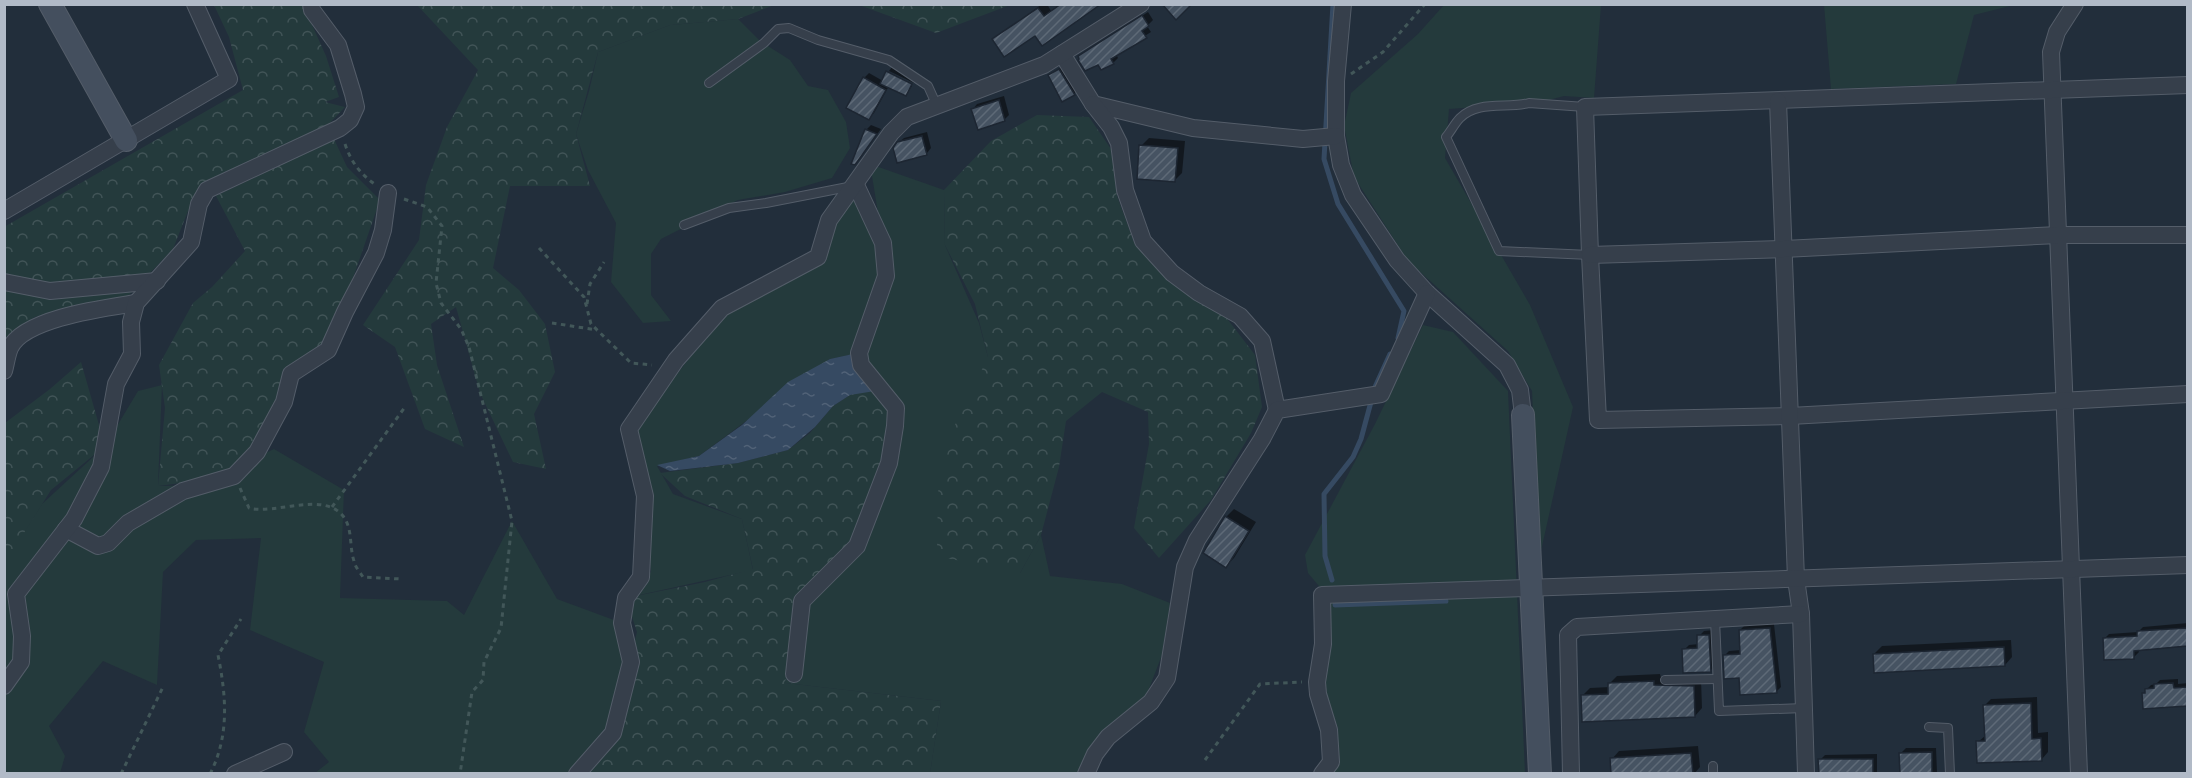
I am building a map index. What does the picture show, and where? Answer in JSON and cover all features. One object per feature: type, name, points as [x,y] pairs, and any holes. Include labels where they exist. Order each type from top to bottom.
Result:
[{"type":"street","points":[[50,4],[126,140]]},
{"type":"street","points":[[4,211],[229,79],[195,4]]},
{"type":"street","points":[[4,686],[21,662],[22,636],[16,594],[74,519],[101,467],[116,384],[132,354],[131,322],[136,303],[190,242],[199,204],[207,190],[340,128],[350,120],[356,107],[338,45],[312,10],[311,4]]},
{"type":"street","points":[[577,774],[613,733],[631,662],[622,623],[626,598],[641,577],[645,496],[629,429],[672,366],[723,308],[818,256],[829,220],[891,133],[907,117],[1044,65],[1141,4]]},
{"type":"street","points":[[1343,4],[1336,81],[1335,136],[1341,165],[1353,195],[1397,260],[1427,293],[1508,364],[1520,390],[1540,774]]},
{"type":"street","points":[[2075,4],[2058,32],[2051,52],[2079,774]]},
{"type":"street","points":[[1062,54],[1093,104],[1111,127],[1119,143],[1125,190],[1143,241],[1172,273],[1199,293],[1240,316],[1262,341],[1277,410],[1262,439],[1197,540],[1185,567],[1167,678],[1151,702],[1108,737],[1095,754],[1086,774]]},
{"type":"street","points":[[2187,85],[1585,107],[1598,420],[1790,416],[2187,394]]},
{"type":"street","points":[[1778,101],[1796,579],[1801,614],[1806,774]]},
{"type":"street","points":[[1093,104],[1193,128],[1303,139],[1335,136]]},
{"type":"street","points":[[794,674],[802,601],[857,546],[889,463],[895,426],[896,408],[861,365],[860,353],[886,276],[883,243],[856,185]]},
{"type":"street","points":[[66,529],[98,546],[108,543],[128,523],[183,491],[234,476],[257,452],[284,402],[291,375],[328,350],[376,253],[383,230],[388,193]]},
{"type":"street","points":[[1590,255],[1784,249],[2058,235],[2187,235]]},
{"type":"street","points":[[4,282],[50,291],[157,281]]},
{"type":"street","points":[[1277,410],[1381,394],[1427,293]]},
{"type":"street","points":[[4,371],[10,347],[27,330],[81,311],[136,303]]},
{"type":"street","points":[[1322,774],[1331,762],[1329,730],[1317,682],[1323,644],[1322,595],[2187,565]]},
{"type":"street","points":[[1571,774],[1568,635],[1577,627],[1801,614]]},
{"type":"street","points":[[235,774],[284,752]]},
{"type":"lane","points":[[709,83],[764,43],[778,29],[789,28],[818,40],[889,60],[928,86],[937,106]]},
{"type":"lane","points":[[1585,107],[1529,103],[1520,106],[1481,107],[1461,117],[1446,137],[1499,251],[1590,255]]},
{"type":"lane","points":[[684,225],[729,208],[856,185]]},
{"type":"lane","points":[[1715,619],[1719,711],[1804,708]]},
{"type":"lane","points":[[1665,680],[1717,679]]},
{"type":"lane","points":[[1929,727],[1948,728],[1950,774]]},
{"type":"path","points":[[1336,81],[1356,72],[1383,52],[1425,4]]},
{"type":"path","points":[[340,128],[349,155],[364,177],[388,193],[427,207],[442,225],[436,283],[441,303],[461,329],[468,347],[512,521],[501,628],[484,662],[483,680],[472,692],[460,774]]},
{"type":"path","points":[[539,248],[584,297],[591,324],[631,363],[672,366]]},
{"type":"path","points":[[586,305],[590,284],[604,262]]},
{"type":"path","points":[[552,323],[597,330]]},
{"type":"path","points":[[332,507],[405,407]]},
{"type":"path","points":[[234,476],[249,508],[262,511],[275,507],[307,505],[332,507],[343,516],[349,528],[354,562],[363,578],[401,579]]},
{"type":"path","points":[[210,774],[226,723],[225,692],[218,655],[242,619]]},
{"type":"path","points":[[1205,760],[1260,684],[1317,682]]},
{"type":"path","points":[[122,774],[163,687]]},
{"type":"green space","points":[[1824,4],[2014,5],[1974,15],[1956,84],[1831,89]]},
{"type":"green space","points":[[214,5],[303,5],[326,56],[339,97],[325,102],[345,107],[327,126],[207,181],[188,211],[173,249],[127,297],[82,304],[35,317],[5,338],[4,227],[243,90],[229,37]]},
{"type":"green space","points":[[417,5],[774,5],[738,19],[670,25],[598,52],[576,134],[590,186],[510,186],[493,268],[519,290],[545,324],[555,372],[534,414],[546,469],[513,462],[480,393],[456,307],[431,324],[437,365],[464,447],[425,429],[395,347],[363,325],[419,240],[426,185],[447,127],[478,70]]},
{"type":"green space","points":[[859,5],[1010,5],[936,33]]},
{"type":"green space","points":[[1444,5],[1601,5],[1594,98],[1564,96],[1541,102],[1449,109],[1445,158],[1530,305],[1573,407],[1539,560],[1532,391],[1508,351],[1408,261],[1354,177],[1344,126],[1351,93],[1418,34]]},
{"type":"green space","points":[[738,19],[760,41],[790,60],[808,86],[828,90],[846,122],[850,148],[832,178],[785,192],[738,200],[661,239],[651,254],[651,295],[671,321],[643,323],[611,282],[616,223],[588,170],[576,134],[598,52],[670,25]]},
{"type":"green space","points":[[1037,115],[1089,117],[1111,149],[1117,196],[1135,245],[1174,284],[1222,312],[1255,355],[1262,407],[1251,433],[1211,500],[1159,558],[1134,528],[1149,444],[1148,412],[1102,392],[1066,421],[1059,467],[1041,535],[1020,573],[946,558],[937,552],[938,492],[953,429],[988,357],[975,304],[945,245],[944,190],[991,141]]},
{"type":"green space","points":[[334,139],[347,167],[380,200],[328,350],[291,375],[234,476],[158,486],[165,408],[159,365],[193,303],[212,287],[245,251],[216,196]]},
{"type":"green space","points":[[870,164],[944,190],[945,245],[979,323],[988,357],[1020,573],[1041,535],[1050,576],[1122,584],[1170,603],[1162,655],[1145,699],[1097,740],[1081,764],[1080,773],[930,773],[941,701],[785,683],[859,353],[830,359],[699,456],[657,466],[673,494],[742,519],[753,570],[626,598],[651,572],[644,511],[652,486],[630,436],[703,340],[704,328],[818,256],[856,185],[883,243]]},
{"type":"green space","points":[[1423,325],[1453,332],[1508,391],[1525,773],[1330,773],[1336,763],[1338,728],[1327,697],[1324,666],[1324,592],[1308,573],[1305,555],[1375,424]]},
{"type":"green space","points":[[81,362],[105,446],[51,490],[5,563],[5,423]]},
{"type":"green space","points":[[162,385],[158,486],[201,485],[274,449],[344,490],[340,598],[447,601],[464,615],[512,521],[557,599],[622,623],[631,662],[605,742],[579,773],[315,773],[329,762],[304,732],[324,662],[250,630],[261,538],[196,540],[163,572],[157,685],[103,661],[49,726],[65,756],[60,773],[5,773],[4,563],[42,504],[105,446],[138,391]]},
{"type":"green space","points":[[881,390],[896,408],[857,546],[802,601],[785,683],[941,701],[930,773],[577,774],[613,733],[637,632],[626,598],[705,582],[753,569],[742,519],[685,496],[660,473],[738,463],[788,450],[810,433],[833,406],[850,395]]},
{"type":"water","points":[[853,354],[881,390],[850,395],[833,406],[815,427],[788,450],[738,463],[670,471],[657,465],[699,456],[742,425],[788,382],[830,359]]},
{"type":"building","points":[[1061,4],[1101,4],[1042,46],[1035,36],[1004,57],[992,39],[1038,8],[1044,16]]},
{"type":"building","points":[[1162,4],[1192,4],[1176,20]]},
{"type":"building","points":[[1142,15],[1149,26],[1142,31],[1147,38],[1111,59],[1114,64],[1101,70],[1098,65],[1085,71],[1078,56]]},
{"type":"building","points":[[1059,69],[1075,95],[1062,102],[1048,75]]},
{"type":"building","points":[[886,71],[912,84],[906,96],[880,84]]},
{"type":"building","points":[[863,77],[886,90],[869,120],[846,108]]},
{"type":"building","points":[[999,100],[1005,121],[978,130],[971,109]]},
{"type":"building","points":[[865,129],[877,134],[855,165],[851,164]]},
{"type":"building","points":[[922,136],[927,155],[897,163],[893,148],[897,142]]},
{"type":"building","points":[[1139,145],[1178,148],[1175,182],[1137,179]]},
{"type":"building","points":[[1225,516],[1249,531],[1226,568],[1203,553]]},
{"type":"building","points":[[1770,628],[1777,693],[1740,695],[1739,678],[1724,679],[1723,655],[1740,654],[1739,630]]},
{"type":"building","points":[[2187,628],[2187,646],[2134,651],[2134,659],[2104,660],[2103,638],[2137,636],[2137,631]]},
{"type":"building","points":[[1697,635],[1709,635],[1711,672],[1683,673],[1682,649],[1697,648]]},
{"type":"building","points":[[2004,647],[2005,666],[1874,673],[1873,654]]},
{"type":"building","points":[[1654,681],[1654,685],[1694,686],[1695,717],[1582,722],[1581,695],[1608,694],[1608,683]]},
{"type":"building","points":[[2173,683],[2174,688],[2187,687],[2187,706],[2143,709],[2142,693],[2145,693],[2145,689],[2154,688],[2154,684]]},
{"type":"building","points":[[2031,703],[2032,739],[2041,738],[2042,761],[1977,763],[1976,741],[1985,741],[1983,705]]},
{"type":"building","points":[[1932,752],[1932,774],[1900,774],[1899,753]]},
{"type":"building","points":[[1691,753],[1693,774],[1611,774],[1610,758]]},
{"type":"building","points":[[1818,759],[1873,759],[1873,774],[1819,774]]},
{"type":"waterway","points":[[1333,4],[1324,159],[1338,204],[1404,311],[1398,338]]},
{"type":"waterway","points":[[1332,580],[1325,556],[1324,494],[1353,457],[1361,439],[1375,387],[1390,354]]},
{"type":"waterway","points":[[1335,605],[1446,601]]}]
